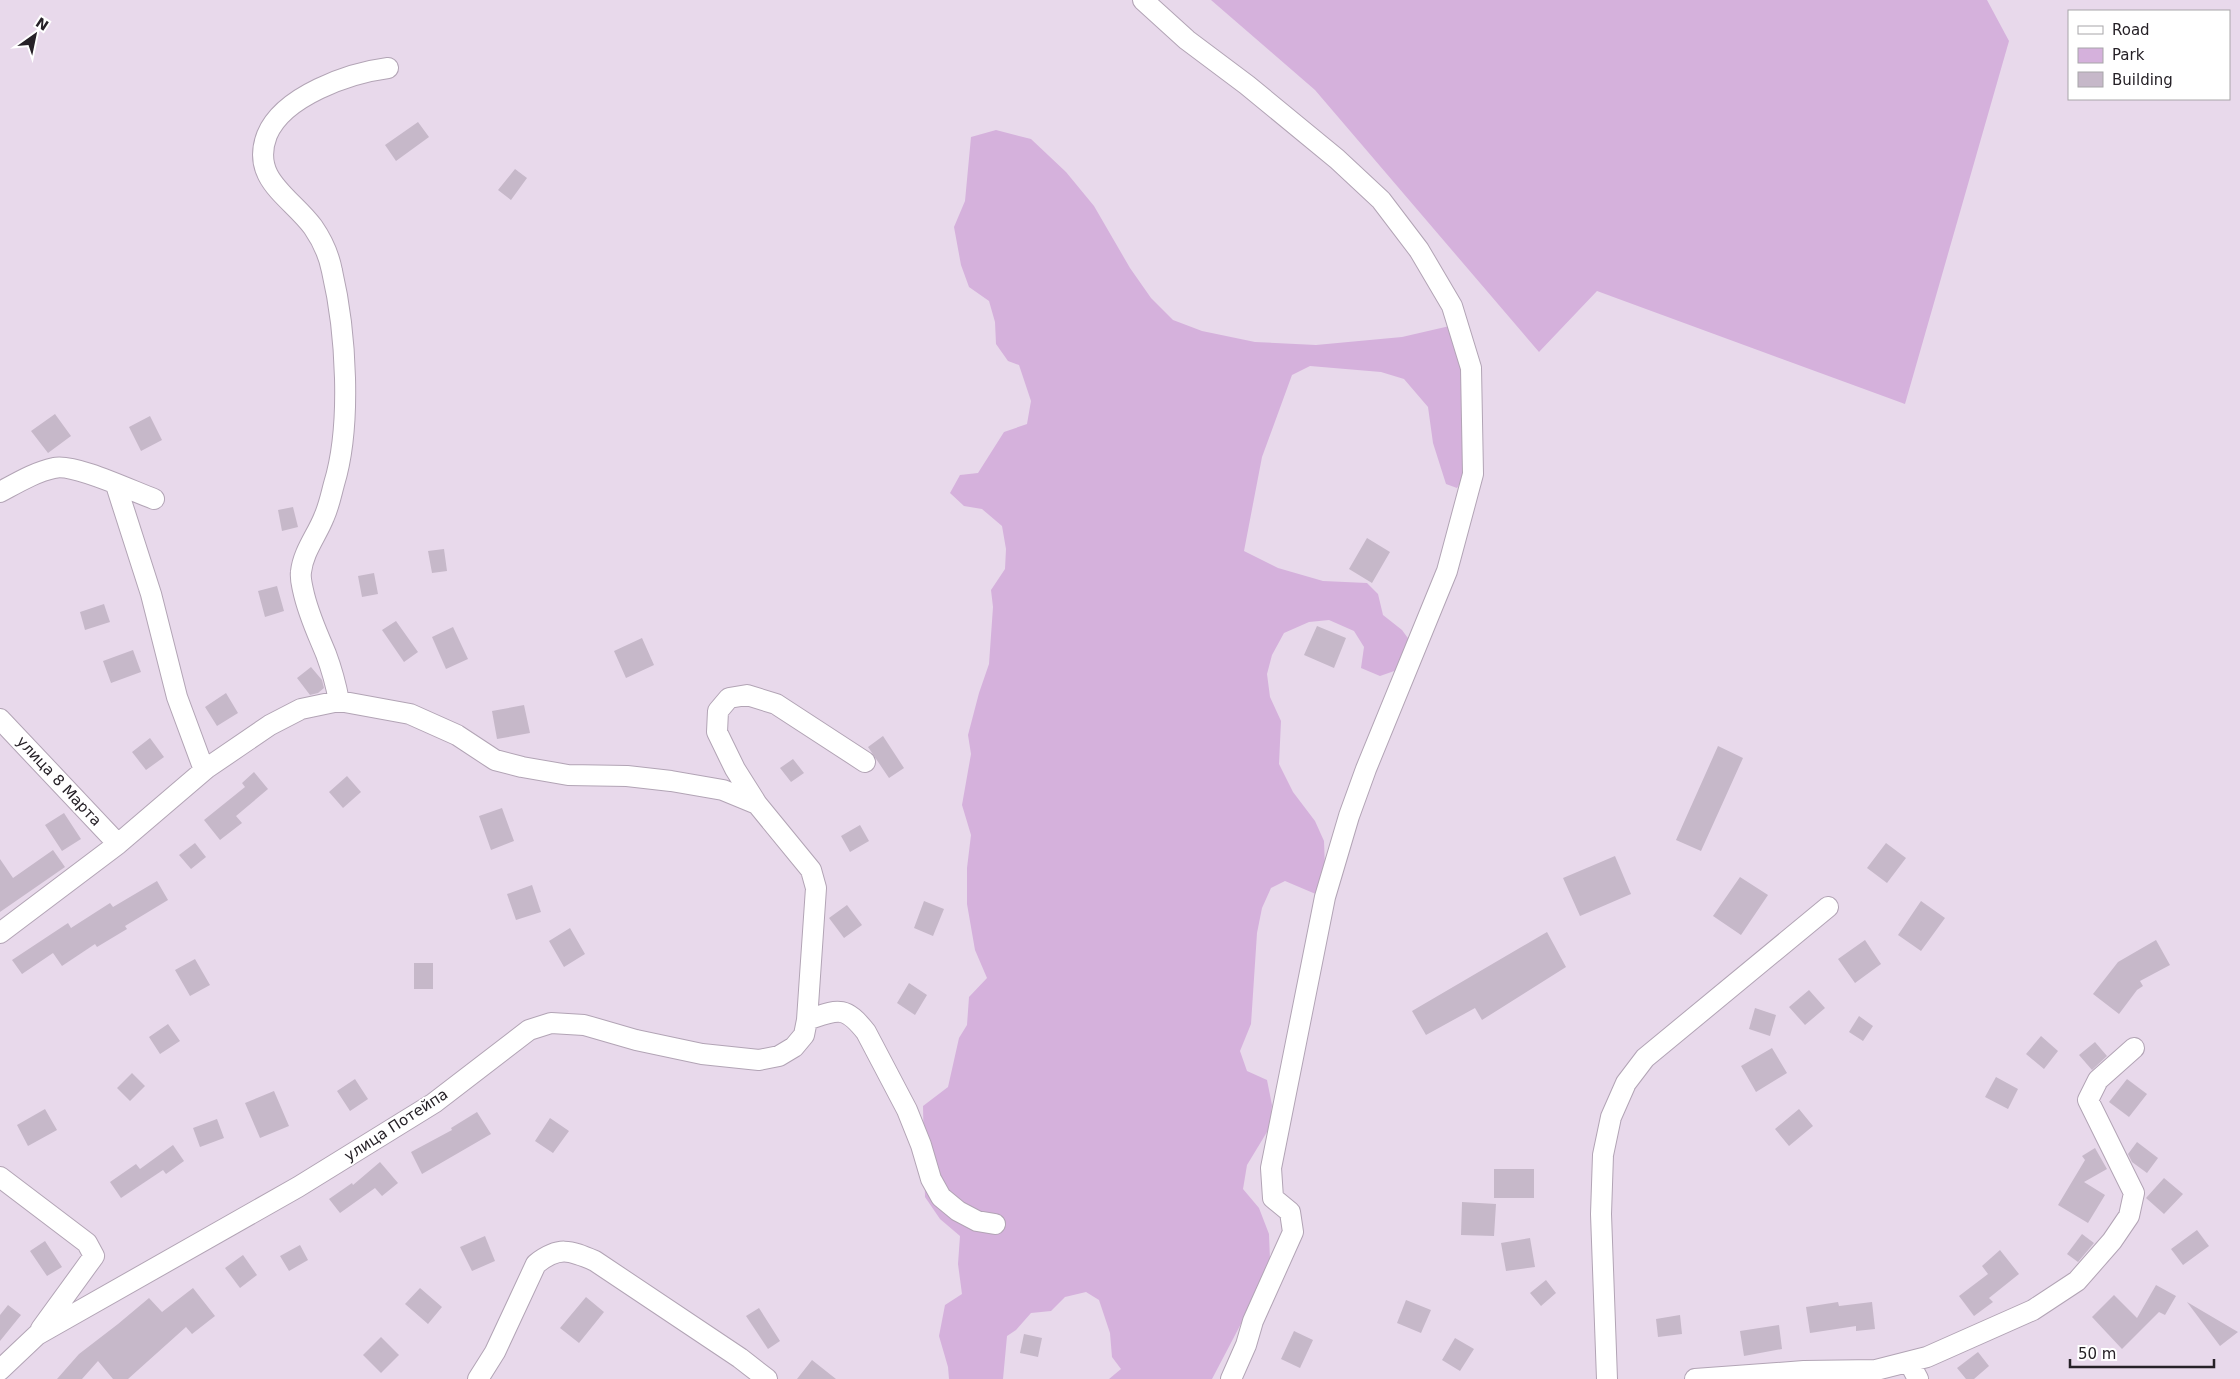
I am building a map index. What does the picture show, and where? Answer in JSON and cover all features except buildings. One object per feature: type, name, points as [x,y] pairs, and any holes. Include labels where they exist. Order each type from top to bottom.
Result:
[{"type":"street","points":[[1143,0],[1187,40],[1247,84],[1337,158],[1381,200],[1419,250],[1452,306],[1472,368],[1473,474],[1447,571],[1366,769],[1349,816],[1325,897],[1271,1168],[1273,1198],[1290,1212],[1293,1232],[1253,1321],[1246,1345],[1231,1379]]},
{"type":"street","points":[[339,701],[334,677],[308,614],[300,573],[304,558],[325,516],[343,442],[345,400],[341,331],[332,270],[325,247],[312,226],[279,191],[265,172],[264,157],[267,136],[277,120],[298,102],[340,78],[364,71],[388,68]]},
{"type":"street","points":[[0,492],[34,475],[56,468],[76,470],[154,499]]},
{"type":"street","points":[[116,484],[151,594],[177,696],[204,770]]},
{"type":"street","name":"улица Потейпа","points":[[0,1370],[37,1335],[298,1187],[434,1103],[529,1030],[551,1024],[584,1025],[636,1040],[702,1054],[759,1060],[778,1056],[794,1047],[804,1034],[807,1020],[816,888],[811,870],[757,804],[735,769],[717,732],[718,711],[729,698],[747,695],[776,704],[865,762]]},
{"type":"street","points":[[0,933],[118,844],[204,770],[270,725],[301,709],[339,701],[410,714],[457,735],[496,760],[522,767],[568,775],[627,776],[672,781],[723,790],[757,804]]},
{"type":"street","name":"улица 8 Марта","points":[[0,719],[118,844]]},
{"type":"street","points":[[1607,1379],[1601,1214],[1603,1155],[1611,1117],[1626,1082],[1645,1058],[1828,907]]},
{"type":"street","points":[[807,1020],[834,1011],[846,1012],[857,1021],[866,1032],[906,1110],[921,1145],[931,1179],[941,1197],[964,1215],[977,1221],[995,1224]]},
{"type":"street","points":[[1695,1379],[1804,1371],[1914,1370],[1927,1357],[2033,1310],[2077,1281],[2112,1241],[2130,1216],[2134,1193],[2088,1100],[2098,1080],[2134,1048]]},
{"type":"street","points":[[0,1177],[87,1243],[94,1256],[37,1335]]},
{"type":"street","points":[[478,1379],[495,1352],[536,1264],[547,1255],[561,1250],[595,1261],[740,1358],[767,1379]]},
{"type":"green space","points":[[1211,0],[1987,0],[2009,41],[1905,404],[1597,291],[1539,352],[1315,90]]},
{"type":"green space","points":[[996,130],[1031,139],[1066,172],[1094,206],[1130,268],[1151,298],[1173,320],[1202,331],[1255,342],[1316,345],[1402,337],[1454,325],[1468,377],[1464,477],[1457,488],[1446,484],[1433,443],[1428,407],[1404,379],[1381,372],[1310,366],[1292,375],[1262,457],[1244,551],[1278,568],[1323,581],[1367,583],[1378,594],[1383,615],[1402,630],[1410,641],[1400,669],[1380,676],[1361,668],[1364,647],[1354,631],[1329,620],[1309,622],[1284,633],[1272,655],[1267,674],[1270,697],[1281,721],[1279,764],[1293,792],[1315,821],[1324,841],[1325,868],[1318,895],[1285,881],[1271,888],[1262,908],[1257,933],[1251,1024],[1240,1051],[1247,1071],[1267,1080],[1272,1105],[1270,1127],[1247,1165],[1243,1189],[1259,1208],[1269,1234],[1270,1260],[1255,1297],[1212,1379],[1109,1379],[1121,1369],[1112,1357],[1110,1333],[1099,1300],[1086,1292],[1065,1297],[1051,1311],[1031,1313],[1016,1330],[1007,1336],[1003,1379],[949,1379],[948,1367],[939,1336],[945,1305],[962,1294],[958,1264],[960,1236],[940,1219],[925,1197],[923,1106],[948,1087],[959,1038],[967,1025],[969,997],[987,978],[975,950],[967,904],[967,868],[971,835],[962,805],[971,754],[968,735],[989,664],[993,607],[991,590],[1005,569],[1006,549],[1002,526],[982,509],[964,506],[950,493],[960,475],[978,473],[1004,432],[1027,424],[1031,401],[1019,365],[1008,361],[996,344],[995,322],[989,301],[969,287],[961,265],[954,227],[965,201],[971,137]]}]
